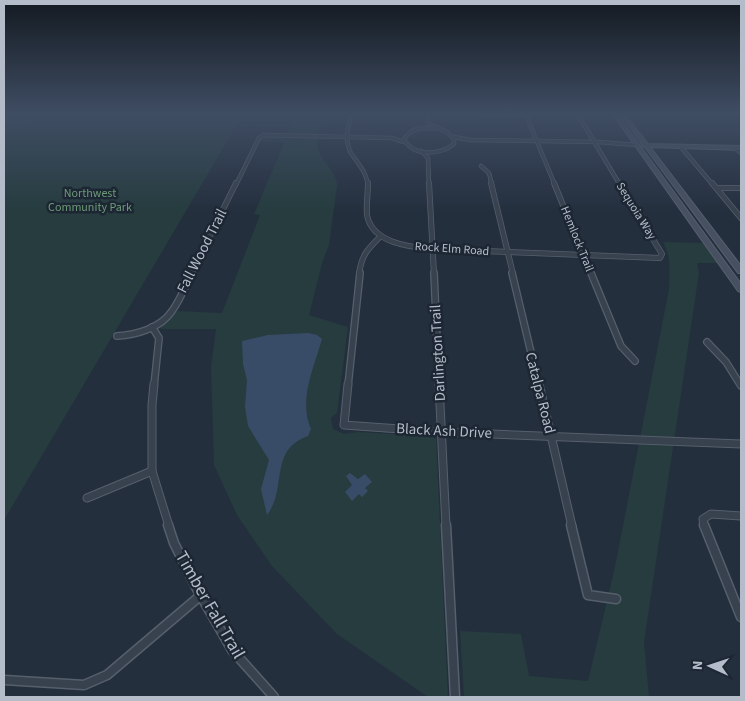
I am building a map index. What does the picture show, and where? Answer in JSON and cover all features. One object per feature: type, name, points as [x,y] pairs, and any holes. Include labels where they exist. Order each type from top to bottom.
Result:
[{"type":"main road","points":[[638,146],[741,289]]},
{"type":"main road","points":[[648,146],[741,271]]},
{"type":"main road","points":[[671,146],[738,148]]},
{"type":"street","name":"Fall Wood Trail","points":[[117,336],[132,336],[152,327],[172,312],[255,146]]},
{"type":"street","points":[[347,146],[363,168],[367,178],[367,217],[381,236]]},
{"type":"street","points":[[408,146],[421,151],[434,152],[446,150],[452,146]]},
{"type":"street","name":"Hemlock Trail","points":[[539,146],[621,346],[635,361]]},
{"type":"street","name":"Sequoia Way","points":[[596,146],[662,254],[660,258]]},
{"type":"street","points":[[617,146],[634,146]]},
{"type":"street","points":[[680,146],[741,218]]},
{"type":"street","points":[[738,148],[741,154]]},
{"type":"street","points":[[421,151],[428,158],[434,152]]},
{"type":"street","name":"Darlington Trail","points":[[428,158],[455,697]]},
{"type":"street","name":"Catalpa Road","points":[[481,166],[489,173],[588,595],[616,599]]},
{"type":"street","points":[[717,188],[741,188]]},
{"type":"street","name":"Rock Elm Road","points":[[381,236],[404,245],[432,249],[660,258]]},
{"type":"street","name":"Black Ash Drive","points":[[381,236],[366,250],[361,260],[344,425],[442,432],[551,435],[697,444],[741,444]]},
{"type":"street","name":"Timber Fall Trail","points":[[152,327],[159,338],[152,405],[152,471],[174,543],[200,596],[232,650],[274,697]]},
{"type":"street","points":[[707,342],[727,362],[741,386]]},
{"type":"street","points":[[87,498],[152,471]]},
{"type":"street","points":[[741,516],[711,514],[703,519],[706,533],[741,617]]},
{"type":"street","points":[[4,680],[84,685],[107,675],[200,596]]},
{"type":"green space","name":"Northwest Community Park","points":[[4,146],[224,146],[4,520]]},
{"type":"green space","points":[[283,146],[317,146],[322,158],[332,171],[337,186],[329,245],[322,263],[309,315],[348,327],[337,413],[331,418],[333,429],[344,434],[357,432],[431,436],[436,438],[448,697],[428,697],[337,634],[272,566],[237,515],[214,465],[211,367],[216,329],[161,329],[161,326],[177,311],[222,313],[260,215],[254,214]]},
{"type":"green space","points":[[663,242],[705,243],[719,263],[697,263],[699,273],[644,642],[649,697],[464,697],[460,631],[521,634],[529,676],[588,681],[615,567],[669,289],[669,259]]},
{"type":"water","points":[[308,333],[317,335],[322,339],[307,395],[307,418],[311,429],[308,436],[296,442],[283,460],[277,494],[267,515],[261,489],[269,460],[248,426],[245,407],[247,380],[243,364],[242,341],[268,335]]},
{"type":"water","points":[[350,473],[358,479],[365,474],[372,482],[365,488],[368,491],[362,497],[359,494],[352,501],[345,492],[352,485],[346,476]]}]
